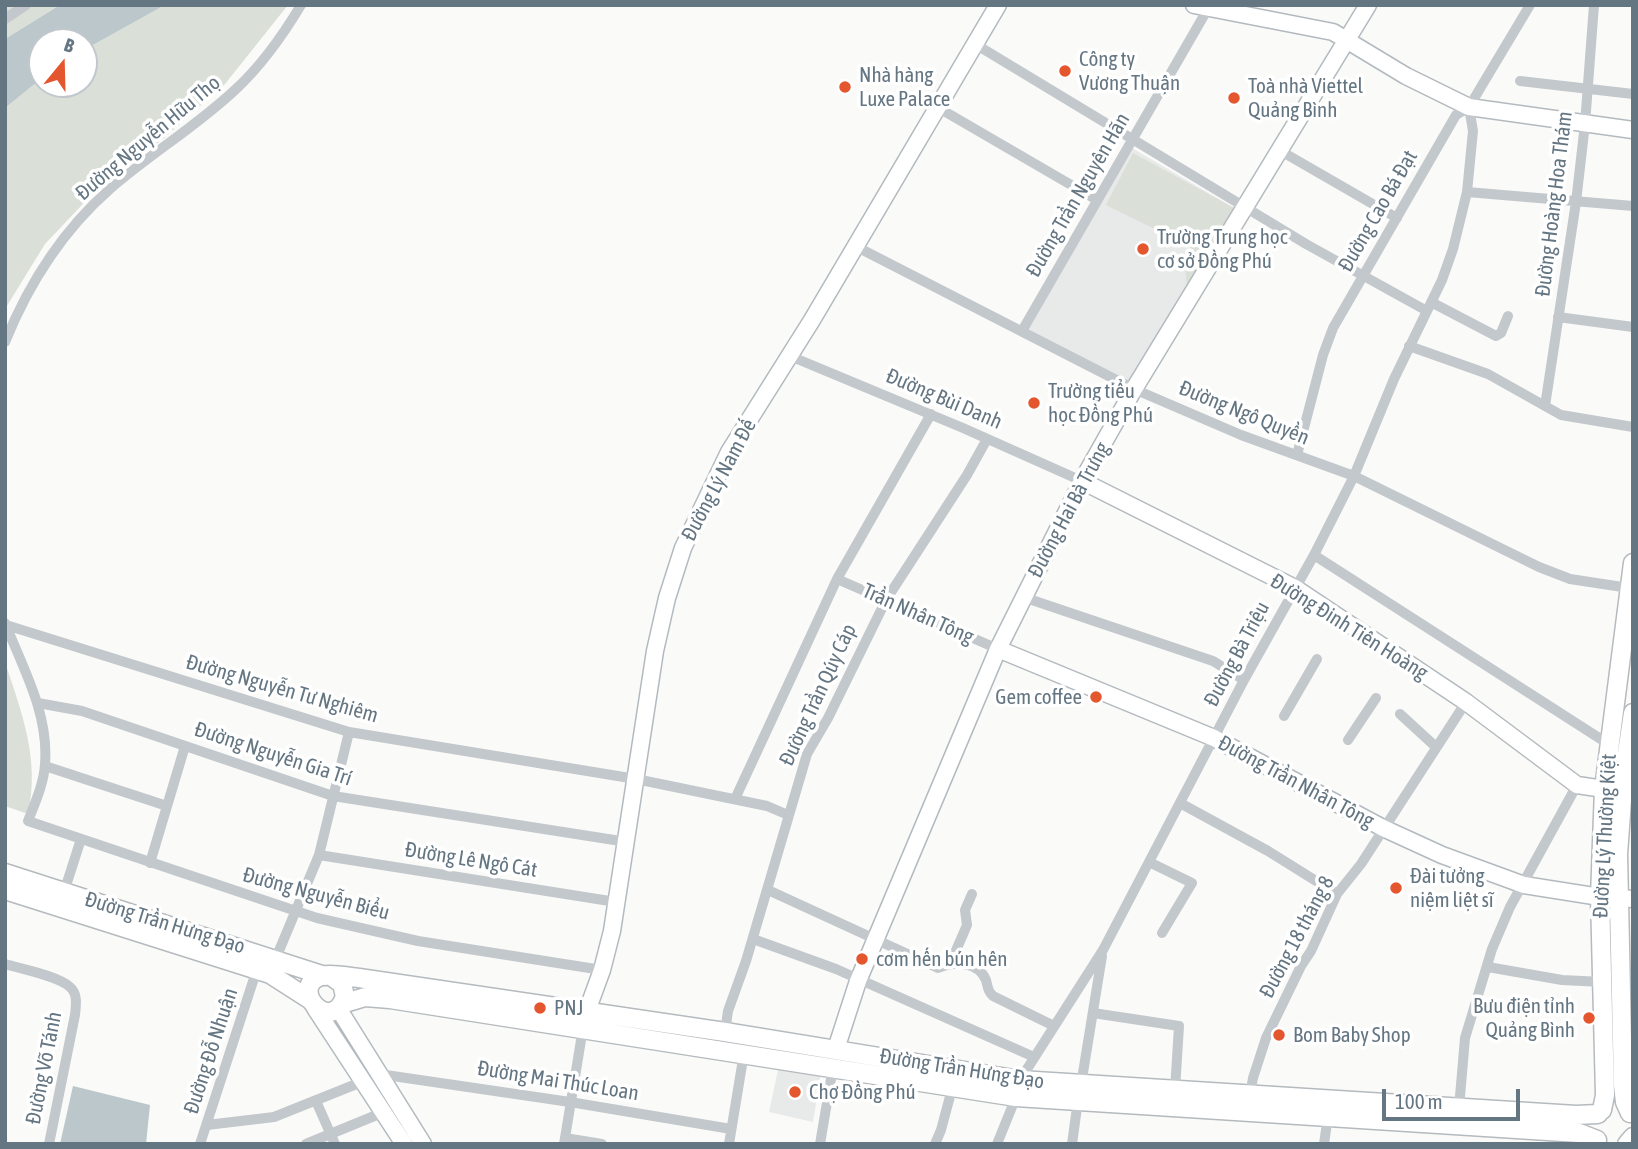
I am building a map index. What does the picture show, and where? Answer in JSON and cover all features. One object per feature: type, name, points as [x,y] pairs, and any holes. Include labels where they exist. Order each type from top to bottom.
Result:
[{"type":"main road","name":"Đường Lý Thường Kiệt","points":[[1599,1142],[1593,1125],[1605,1095],[1602,982],[1617,898],[1604,789],[1633,563]]},
{"type":"main road","name":"Đường Lý Thường Kiệt","points":[[1632,1116],[1625,1102],[1623,1084],[1617,898],[1620,814],[1633,713]]},
{"type":"main road","name":"Đường Trần Hưng Đạo","points":[[5,873],[328,976],[359,978],[585,1019],[744,1053],[835,1058],[1018,1088]]},
{"type":"main road","name":"Đường Trần Hưng Đạo","points":[[5,890],[257,969],[279,978],[312,1003]]},
{"type":"main road","points":[[328,976],[339,980],[345,996],[340,1006],[327,1012],[312,1003],[309,990],[313,982],[328,976]]},
{"type":"main road","name":"Đường Trần Hưng Đạo","points":[[340,1006],[365,997],[725,1032],[953,1085],[1330,1108],[1580,1133],[1599,1142]]},
{"type":"main road","name":"Đường Trần Hưng Đạo","points":[[1080,1092],[1175,1090],[1250,1095],[1330,1108],[1459,1108],[1576,1115],[1618,1106],[1632,1116]]},
{"type":"street","points":[[5,19],[26,5]]},
{"type":"street","name":"Đường Nguyễn Hữu Thọ","points":[[5,342],[28,290],[64,239],[110,190],[238,88],[288,28],[301,5]]},
{"type":"street","name":"Đường Lý Nam Đế","points":[[585,1019],[612,931],[655,651],[667,598],[683,548],[729,452],[790,356],[998,5]]},
{"type":"street","name":"Đường Hai Bà Trưng","points":[[835,1058],[858,981],[875,939],[998,649],[1023,597],[1082,481],[1134,389],[1368,5]]},
{"type":"street","name":"Đường Cao Bá Đạt","points":[[1297,455],[1323,355],[1333,328],[1456,115],[1469,107],[1530,5]]},
{"type":"street","name":"Đường Hoàng Hoa Thám","points":[[1545,406],[1576,202],[1594,5]]},
{"type":"street","points":[[1204,6],[1319,29],[1348,39],[1406,76],[1469,107],[1633,130]]},
{"type":"street","name":"Đường Trần Nguyên Hãn","points":[[1022,331],[1132,140],[1204,6]]},
{"type":"street","points":[[975,44],[1362,277],[1496,336],[1501,334],[1508,316]]},
{"type":"street","points":[[1520,81],[1633,94]]},
{"type":"street","points":[[937,107],[1097,200]]},
{"type":"street","name":"Đường Bà Triệu","points":[[997,1144],[1018,1088],[1034,1057],[1103,950],[1354,476],[1453,249],[1467,192],[1474,131],[1469,107]]},
{"type":"street","points":[[1279,149],[1397,218]]},
{"type":"street","points":[[1467,192],[1633,206]]},
{"type":"street","name":"Đường Ngô Quyền","points":[[855,246],[1134,389],[1241,435],[1354,476],[1539,568],[1570,579],[1631,588]]},
{"type":"street","points":[[1558,317],[1633,327]]},
{"type":"street","points":[[1409,346],[1488,374],[1561,415],[1633,427]]},
{"type":"street","name":"Đường Bùi Danh","points":[[790,356],[931,414],[1082,481]]},
{"type":"street","points":[[735,799],[837,579],[931,414]]},
{"type":"street","name":"Đường Trần Qúy Cáp","points":[[725,1032],[728,1011],[753,939],[807,754],[828,718],[886,600],[967,475],[987,439]]},
{"type":"street","name":"Đường Đinh Tiên Hoàng","points":[[1082,481],[1295,588],[1466,702],[1577,785],[1604,789]]},
{"type":"street","points":[[1314,555],[1610,745]]},
{"type":"street","name":"Trần Nhân Tông","points":[[837,579],[998,649]]},
{"type":"street","points":[[1023,597],[1213,661],[1244,680]]},
{"type":"street","points":[[6,624],[38,703],[46,766],[167,806]]},
{"type":"street","name":"Đường Nguyễn Tư Nghiêm","points":[[6,624],[349,732],[636,779],[767,806],[788,815]]},
{"type":"street","name":"Đường Trần Nhân Tông","points":[[998,649],[1214,738],[1383,828],[1455,860],[1524,885],[1617,898]]},
{"type":"street","points":[[1284,716],[1317,659]]},
{"type":"street","points":[[1348,740],[1376,698]]},
{"type":"street","name":"Đường 18 tháng 8","points":[[1250,1095],[1266,1038],[1337,894],[1361,864],[1466,702]]},
{"type":"street","name":"Đường Nguyễn Gia Trí","points":[[38,703],[82,711],[333,796],[627,842]]},
{"type":"street","points":[[1400,714],[1436,747]]},
{"type":"street","points":[[276,958],[319,856],[349,732]]},
{"type":"street","points":[[150,863],[185,746]]},
{"type":"street","name":"Đường Nguyễn Biểu","points":[[46,766],[28,821],[296,912],[418,940],[602,970]]},
{"type":"street","points":[[1459,1108],[1465,1038],[1500,928],[1577,785]]},
{"type":"street","points":[[1180,803],[1268,851],[1337,894]]},
{"type":"street","points":[[64,892],[81,839]]},
{"type":"street","name":"Đường Lê Ngô Cát","points":[[319,856],[616,902]]},
{"type":"street","points":[[1149,862],[1192,883],[1162,933]]},
{"type":"street","points":[[768,890],[938,968],[951,962],[971,966],[983,976],[988,991],[993,996],[1054,1026]]},
{"type":"street","points":[[951,962],[967,925],[965,910],[972,894]]},
{"type":"street","points":[[753,939],[836,970],[1034,1057]]},
{"type":"street","points":[[1072,1144],[1103,950]]},
{"type":"street","name":"Đường Võ Tánh","points":[[5,964],[62,981],[70,987],[76,998],[49,1144]]},
{"type":"street","points":[[1488,967],[1562,980],[1602,982]]},
{"type":"street","name":"Đường Đỗ Nhuận","points":[[200,1144],[257,969]]},
{"type":"street","points":[[312,1003],[423,1143],[429,1144]]},
{"type":"street","points":[[340,1006],[384,1112],[404,1144]]},
{"type":"street","points":[[1093,1013],[1179,1026],[1175,1090]]},
{"type":"street","points":[[585,1019],[565,1141],[602,1144]]},
{"type":"street","points":[[729,1144],[744,1053]]},
{"type":"street","points":[[820,1144],[835,1058]]},
{"type":"street","points":[[207,1125],[274,1117],[371,1077]]},
{"type":"street","name":"Đường Mai Thúc Loan","points":[[371,1077],[570,1102],[731,1129]]},
{"type":"street","points":[[935,1144],[953,1085]]},
{"type":"street","points":[[316,1101],[332,1139]]},
{"type":"street","points":[[1324,1144],[1330,1108]]},
{"type":"street","points":[[306,1144],[332,1139],[384,1112]]},
{"type":"shaded area","points":[[5,5],[60,5],[5,39]]},
{"type":"shaded area","points":[[60,5],[165,5],[98,42],[98,28],[28,28],[28,89],[5,108],[5,39]]},
{"type":"shaded area","points":[[165,5],[288,5],[225,84],[164,138],[98,188],[45,244],[5,309],[5,108],[28,89],[28,98],[98,98],[98,42]]},
{"type":"shaded area","name":"Trường Trung học cơ sở Đồng Phú","points":[[1132,148],[1236,209],[1130,382],[1028,329]]},
{"type":"shaded area","points":[[1133,153],[1236,209],[1187,288],[1185,263],[1191,247],[1106,205]]},
{"type":"shaded area","points":[[5,662],[23,718],[30,755],[32,774],[28,814],[5,806]]},
{"type":"shaded area","name":"Chợ Đồng Phú","points":[[779,1065],[821,1073],[813,1122],[769,1112]]},
{"type":"shaded area","points":[[73,1086],[150,1105],[146,1144],[60,1144]]},
{"type":"place","name":"Công ty Vương Thuận","points":[[1065,71]]},
{"type":"place","name":"Nhà hàng Luxe Palace","points":[[845,87]]},
{"type":"place","name":"Toà nhà Viettel Quảng Bình","points":[[1234,98]]},
{"type":"place","name":"Trường Trung học cơ sở Đồng Phú","points":[[1143,249]]},
{"type":"place","name":"Trường tiểu học Đồng Phú","points":[[1034,403]]},
{"type":"place","name":"Gem coffee","points":[[1096,697]]},
{"type":"place","name":"Đài tưởng niệm liệt sĩ","points":[[1396,888]]},
{"type":"place","name":"cơm hến bún hên","points":[[862,959]]},
{"type":"place","name":"PNJ","points":[[540,1008]]},
{"type":"place","name":"Bưu điện tỉnh Quảng Bình","points":[[1589,1018]]},
{"type":"place","name":"Bom Baby Shop","points":[[1279,1035]]},
{"type":"place","name":"Chợ Đồng Phú","points":[[795,1092]]}]
